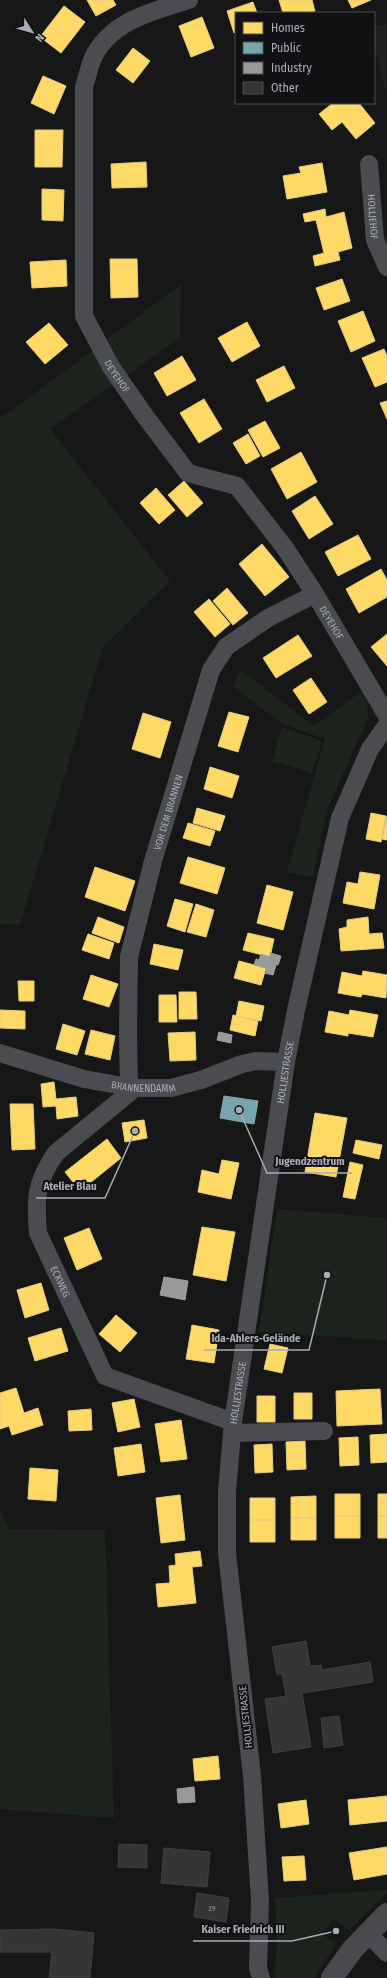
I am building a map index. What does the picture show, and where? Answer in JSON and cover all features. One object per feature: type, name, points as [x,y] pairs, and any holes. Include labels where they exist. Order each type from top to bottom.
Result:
[{"type":"main road","points":[[332,1978],[352,1950],[387,1914]]},
{"type":"street","name":"DEYEHOF","points":[[189,0],[134,18],[104,40],[92,59],[84,87],[84,316],[111,367],[145,416],[188,473],[237,486],[285,548],[315,594],[387,716]]},
{"type":"street","name":"HOLLJEHOF","points":[[369,164],[375,240],[387,267]]},
{"type":"street","name":"VOR DEM BRANNEN","points":[[132,1087],[128,1032],[129,957],[153,861],[211,670],[226,647],[268,618],[315,594]]},
{"type":"street","name":"HOLLJESTRASSE","points":[[261,1978],[258,1968],[260,1901],[252,1776],[227,1553],[227,1491],[233,1427],[286,1062],[296,1010],[340,818],[370,749],[387,724]]},
{"type":"street","name":"BRANNENDAMM","points":[[0,1053],[84,1079],[132,1087],[171,1088],[201,1080],[242,1064],[272,1061],[286,1062]]},
{"type":"street","name":"ECKWEG","points":[[132,1087],[56,1153],[47,1167],[38,1189],[36,1209],[38,1233],[105,1376],[233,1427]]},
{"type":"street","name":"HOLLJESTRASSE","points":[[233,1427],[324,1431]]},
{"type":"street","points":[[368,1933],[387,1953]]},
{"type":"shaded area","points":[[387,24],[387,97],[375,49],[375,26]]},
{"type":"shaded area","points":[[181,284],[180,338],[50,429],[170,581],[103,647],[20,925],[0,924],[0,416],[10,412]]},
{"type":"shaded area","points":[[241,670],[314,726],[366,688],[368,718],[327,810],[313,877],[287,872],[325,739],[283,724],[233,687]]},
{"type":"shaded area","points":[[282,727],[322,741],[312,773],[272,761]]},
{"type":"shaded area","points":[[277,1209],[387,1218],[387,1340],[259,1332]]},
{"type":"shaded area","points":[[0,1510],[9,1529],[105,1530],[114,1818],[0,1809]]},
{"type":"shaded area","points":[[387,1890],[387,1893],[349,1930],[334,1919],[322,1934],[336,1944],[314,1978],[274,1978],[277,1942],[275,1898]]},
{"type":"building: Homes","points":[[87,0],[113,0],[116,5],[96,16]]},
{"type":"building: Homes","points":[[279,0],[312,0],[315,11],[312,12],[283,12]]},
{"type":"building: Homes","points":[[348,0],[371,0],[352,8]]},
{"type":"building: Homes","points":[[253,2],[257,12],[235,12],[234,33],[227,11]]},
{"type":"building: Homes","points":[[64,6],[85,22],[61,53],[40,37]]},
{"type":"building: Homes","points":[[202,17],[214,48],[191,57],[179,26]]},
{"type":"building: Homes","points":[[133,48],[150,61],[133,83],[116,70]]},
{"type":"building: Homes","points":[[43,76],[66,86],[54,114],[31,103]]},
{"type":"building: Homes","points":[[332,104],[360,104],[375,123],[356,139],[342,122],[332,130],[319,114]]},
{"type":"building: Homes","points":[[35,130],[63,130],[62,167],[35,167]]},
{"type":"building: Homes","points":[[146,162],[147,187],[112,188],[111,164]]},
{"type":"building: Homes","points":[[322,163],[327,192],[287,199],[283,176],[301,173],[299,167]]},
{"type":"building: Homes","points":[[42,189],[64,190],[63,221],[42,220]]},
{"type":"building: Homes","points":[[325,209],[326,217],[344,212],[352,248],[338,252],[340,260],[315,266],[313,256],[324,253],[316,220],[305,222],[303,214]]},
{"type":"building: Homes","points":[[110,259],[137,259],[138,297],[111,298]]},
{"type":"building: Homes","points":[[66,260],[67,286],[32,288],[30,262]]},
{"type":"building: Homes","points":[[342,279],[350,301],[324,310],[316,288]]},
{"type":"building: Homes","points":[[363,311],[375,341],[351,352],[338,321]]},
{"type":"building: Homes","points":[[247,322],[260,346],[232,362],[218,338]]},
{"type":"building: Homes","points":[[49,323],[68,345],[45,364],[26,342]]},
{"type":"building: Homes","points":[[384,349],[387,356],[387,382],[375,387],[362,358]]},
{"type":"building: Homes","points":[[182,356],[196,380],[167,396],[154,373]]},
{"type":"building: Homes","points":[[284,366],[295,388],[267,402],[256,380]]},
{"type":"building: Homes","points":[[204,399],[222,429],[199,443],[180,413]]},
{"type":"building: Homes","points":[[387,401],[387,419],[380,403]]},
{"type":"building: Homes","points":[[265,421],[280,448],[263,457],[248,430]]},
{"type":"building: Homes","points":[[248,434],[260,456],[246,464],[233,443]]},
{"type":"building: Homes","points":[[301,452],[317,482],[287,499],[271,469]]},
{"type":"building: Homes","points":[[184,481],[203,503],[187,517],[168,495]]},
{"type":"building: Homes","points":[[156,488],[175,510],[159,524],[140,503]]},
{"type":"building: Homes","points":[[315,496],[333,524],[309,539],[292,511]]},
{"type":"building: Homes","points":[[358,535],[371,559],[338,576],[325,552]]},
{"type":"building: Homes","points":[[262,544],[289,577],[265,596],[239,564]]},
{"type":"building: Homes","points":[[381,569],[387,580],[387,597],[359,613],[346,589]]},
{"type":"building: Homes","points":[[227,588],[248,613],[233,625],[213,601]]},
{"type":"building: Homes","points":[[209,599],[230,624],[215,637],[194,612]]},
{"type":"building: Homes","points":[[387,634],[387,666],[371,647]]},
{"type":"building: Homes","points":[[298,635],[312,656],[276,678],[263,658]]},
{"type":"building: Homes","points":[[311,678],[327,702],[309,714],[293,690]]},
{"type":"building: Homes","points":[[229,712],[249,717],[238,752],[218,746]]},
{"type":"building: Homes","points":[[143,713],[171,722],[160,758],[132,749]]},
{"type":"building: Homes","points":[[210,767],[239,776],[232,798],[204,789]]},
{"type":"building: Homes","points":[[197,808],[225,816],[220,831],[193,823]]},
{"type":"building: Homes","points":[[371,813],[386,816],[381,842],[366,839]]},
{"type":"building: Homes","points":[[387,816],[387,840],[382,839]]},
{"type":"building: Homes","points":[[188,823],[215,831],[210,846],[183,838]]},
{"type":"building: Homes","points":[[188,857],[225,868],[217,894],[180,883]]},
{"type":"building: Homes","points":[[95,867],[135,881],[125,911],[85,897]]},
{"type":"building: Homes","points":[[360,872],[380,875],[374,909],[343,903],[347,882],[358,884]]},
{"type":"building: Homes","points":[[267,885],[293,892],[283,930],[257,923]]},
{"type":"building: Homes","points":[[175,899],[193,904],[185,932],[167,926]]},
{"type":"building: Homes","points":[[196,904],[214,910],[206,937],[187,932]]},
{"type":"building: Homes","points":[[98,917],[124,927],[119,943],[92,933]]},
{"type":"building: Homes","points":[[368,917],[369,934],[382,933],[384,948],[341,951],[339,929],[347,927],[347,920]]},
{"type":"building: Homes","points":[[248,933],[274,939],[270,957],[243,950]]},
{"type":"building: Homes","points":[[88,934],[114,943],[109,959],[82,950]]},
{"type":"building: Homes","points":[[154,944],[183,950],[178,970],[150,964]]},
{"type":"building: Homes","points":[[239,961],[266,968],[261,985],[234,978]]},
{"type":"building: Homes","points":[[363,971],[387,975],[386,998],[362,994],[361,997],[338,993],[342,972],[362,976]]},
{"type":"building: Homes","points":[[91,975],[118,984],[109,1007],[83,999]]},
{"type":"building: Homes","points":[[18,981],[34,981],[34,1001],[19,1001]]},
{"type":"building: Homes","points":[[179,992],[196,992],[197,1019],[179,1019]]},
{"type":"building: Homes","points":[[159,995],[176,995],[177,1022],[159,1022]]},
{"type":"building: Homes","points":[[239,1001],[264,1006],[261,1021],[236,1016]]},
{"type":"building: Homes","points":[[0,1010],[25,1011],[25,1029],[0,1028]]},
{"type":"building: Homes","points":[[350,1010],[378,1015],[373,1037],[348,1033],[348,1036],[325,1032],[329,1011],[349,1015]]},
{"type":"building: Homes","points":[[233,1015],[258,1021],[255,1036],[230,1030]]},
{"type":"building: Homes","points":[[63,1024],[85,1031],[77,1055],[56,1049]]},
{"type":"building: Homes","points":[[91,1030],[115,1036],[110,1060],[85,1054]]},
{"type":"building: Homes","points":[[195,1032],[196,1060],[170,1061],[168,1033]]},
{"type":"building: Homes","points":[[54,1082],[56,1099],[76,1097],[78,1116],[57,1119],[56,1106],[43,1107],[41,1084]]},
{"type":"building: Homes","points":[[10,1104],[33,1104],[35,1149],[12,1150]]},
{"type":"building: Homes","points":[[315,1113],[347,1118],[336,1177],[305,1172]]},
{"type":"building: Homes","points":[[144,1120],[147,1138],[125,1142],[122,1123]]},
{"type":"building: Homes","points":[[107,1139],[121,1158],[80,1191],[65,1172]]},
{"type":"building: Homes","points":[[356,1140],[382,1145],[379,1159],[353,1153]]},
{"type":"building: Homes","points":[[222,1160],[239,1163],[231,1199],[198,1192],[202,1170],[219,1174]]},
{"type":"building: Homes","points":[[350,1162],[363,1165],[355,1199],[343,1197]]},
{"type":"building: Homes","points":[[202,1227],[235,1232],[226,1281],[193,1275]]},
{"type":"building: Homes","points":[[89,1228],[102,1259],[77,1270],[64,1238]]},
{"type":"building: Homes","points":[[41,1283],[49,1310],[25,1318],[17,1290]]},
{"type":"building: Homes","points":[[116,1315],[137,1333],[120,1352],[99,1334]]},
{"type":"building: Homes","points":[[192,1325],[219,1330],[214,1363],[186,1359]]},
{"type":"building: Homes","points":[[61,1328],[68,1351],[35,1361],[28,1338]]},
{"type":"building: Homes","points":[[270,1344],[288,1348],[282,1373],[264,1369]]},
{"type":"building: Homes","points":[[16,1388],[24,1413],[38,1408],[43,1425],[12,1435],[9,1426],[0,1429],[0,1393]]},
{"type":"building: Homes","points":[[380,1389],[382,1424],[337,1426],[336,1391]]},
{"type":"building: Homes","points":[[294,1393],[312,1393],[312,1419],[294,1419]]},
{"type":"building: Homes","points":[[257,1396],[275,1396],[275,1422],[257,1422]]},
{"type":"building: Homes","points":[[134,1399],[140,1427],[118,1432],[112,1403]]},
{"type":"building: Homes","points":[[91,1409],[92,1430],[69,1431],[68,1411]]},
{"type":"building: Homes","points":[[181,1420],[187,1459],[161,1462],[155,1424]]},
{"type":"building: Homes","points":[[387,1434],[387,1462],[371,1463],[370,1435]]},
{"type":"building: Homes","points":[[358,1437],[359,1465],[340,1466],[339,1438]]},
{"type":"building: Homes","points":[[305,1441],[306,1469],[287,1470],[286,1442]]},
{"type":"building: Homes","points":[[141,1444],[145,1472],[118,1476],[114,1448]]},
{"type":"building: Homes","points":[[272,1444],[273,1472],[255,1473],[254,1445]]},
{"type":"building: Homes","points":[[30,1468],[58,1470],[56,1501],[28,1499]]},
{"type":"building: Homes","points":[[335,1494],[360,1494],[360,1516],[335,1516]]},
{"type":"building: Homes","points":[[378,1494],[387,1494],[387,1516],[378,1516]]},
{"type":"building: Homes","points":[[180,1495],[185,1540],[161,1543],[156,1498]]},
{"type":"building: Homes","points":[[316,1496],[316,1518],[291,1518],[291,1497]]},
{"type":"building: Homes","points":[[250,1498],[275,1498],[275,1520],[250,1520]]},
{"type":"building: Homes","points":[[335,1516],[360,1516],[360,1538],[335,1538]]},
{"type":"building: Homes","points":[[378,1516],[387,1516],[387,1538],[378,1538]]},
{"type":"building: Homes","points":[[291,1518],[316,1518],[316,1540],[291,1540]]},
{"type":"building: Homes","points":[[250,1520],[275,1520],[275,1542],[250,1542]]},
{"type":"building: Homes","points":[[200,1551],[202,1566],[192,1567],[196,1603],[158,1607],[156,1584],[170,1583],[169,1566],[176,1565],[175,1554]]},
{"type":"building: Homes","points":[[218,1756],[220,1779],[195,1781],[193,1759]]},
{"type":"building: Homes","points":[[387,1796],[387,1821],[350,1825],[348,1800]]},
{"type":"building: Homes","points":[[306,1800],[309,1824],[281,1828],[278,1804]]},
{"type":"building: Homes","points":[[387,1847],[387,1874],[354,1880],[349,1853]]},
{"type":"building: Homes","points":[[304,1856],[306,1880],[284,1881],[282,1857]]},
{"type":"building: Public","points":[[224,1096],[258,1101],[254,1124],[220,1118]]},
{"type":"building: Industry","points":[[270,953],[281,956],[278,965],[259,960],[261,954],[270,957]]},
{"type":"building: Industry","points":[[256,959],[276,965],[273,975],[265,973],[266,968],[254,965]]},
{"type":"building: Industry","points":[[219,1032],[232,1035],[231,1043],[217,1040]]},
{"type":"building: Industry","points":[[164,1277],[188,1281],[185,1300],[160,1295]]},
{"type":"building: Industry","points":[[194,1787],[195,1802],[178,1803],[177,1789]]},
{"type":"building: Other","points":[[306,1641],[310,1666],[321,1665],[321,1670],[370,1662],[373,1682],[302,1693],[311,1747],[273,1753],[265,1699],[286,1696],[282,1674],[277,1674],[272,1647]]},
{"type":"building: Other","points":[[339,1716],[343,1745],[324,1748],[321,1718]]},
{"type":"building: Other","points":[[119,1844],[147,1845],[147,1868],[118,1867]]},
{"type":"building: Other","points":[[164,1848],[210,1852],[207,1887],[161,1883]]},
{"type":"building: Other","points":[[197,1893],[229,1898],[226,1922],[194,1917]]},
{"type":"building: Other","points":[[54,1929],[94,1933],[90,1978],[49,1978],[52,1952],[0,1952],[0,1930]]},
{"type":"place","name":"Jugendzentrum","points":[[239,1110]]},
{"type":"place","name":"Atelier Blau","points":[[135,1131]]},
{"type":"place","name":"Ida-Ahlers-Gelände","points":[[327,1275]]},
{"type":"place","name":"Kaiser Friedrich III","points":[[336,1931]]}]
